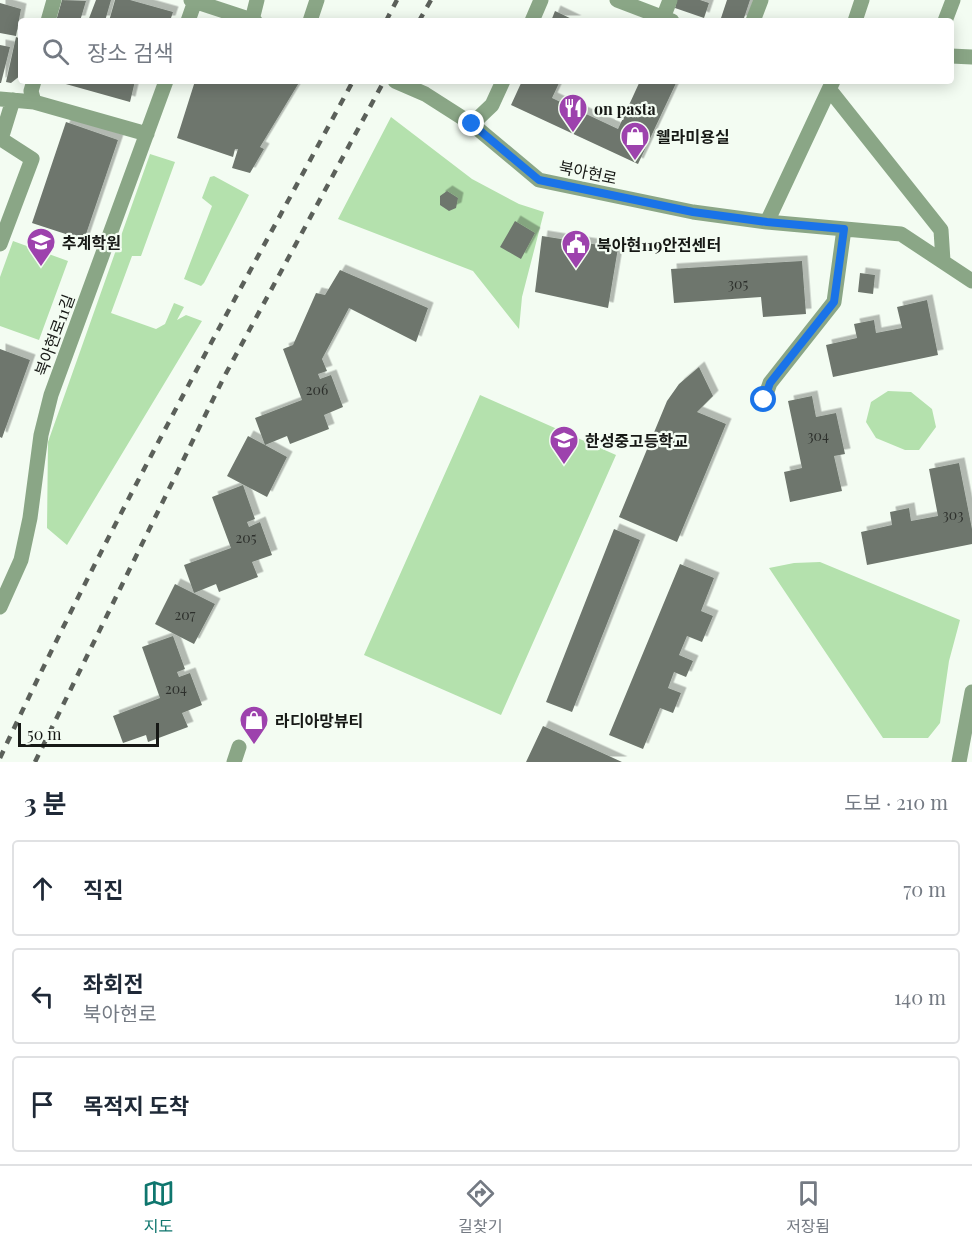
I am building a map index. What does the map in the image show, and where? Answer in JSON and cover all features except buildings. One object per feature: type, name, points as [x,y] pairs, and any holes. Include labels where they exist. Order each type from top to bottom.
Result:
[{"type":"street","points":[[49,18],[54,0]]},
{"type":"street","points":[[253,18],[256,0]]},
{"type":"street","points":[[311,18],[317,0]]},
{"type":"street","points":[[533,18],[541,0]]},
{"type":"street","points":[[617,0],[662,18]]},
{"type":"street","points":[[667,18],[670,0]]},
{"type":"street","points":[[754,18],[761,0]]},
{"type":"street","points":[[856,18],[862,0]]},
{"type":"street","points":[[946,18],[953,0]]},
{"type":"street","points":[[189,18],[193,1],[247,18]]},
{"type":"street","points":[[954,56],[972,57]]},
{"type":"street","points":[[33,84],[31,91],[34,102]]},
{"type":"street","name":"북아현로11길","points":[[0,607],[21,560],[30,518],[41,435],[51,395],[165,84]]},
{"type":"street","name":"북아현로","points":[[402,84],[425,93],[472,124],[539,180],[693,212],[767,222],[901,234],[972,281]]},
{"type":"street","points":[[472,124],[492,105],[502,84]]},
{"type":"street","points":[[767,222],[831,85]]},
{"type":"street","points":[[831,85],[853,121],[941,230],[943,261]]},
{"type":"street","points":[[0,244],[32,159],[1,139],[6,99],[34,102],[147,134]]},
{"type":"street","points":[[764,400],[770,383],[834,302],[844,229]]},
{"type":"street","points":[[958,762],[972,692]]},
{"type":"street","points":[[234,762],[239,747]]},
{"type":"green space","points":[[391,117],[472,179],[519,204],[544,212],[522,297],[519,329],[473,271],[338,219]]},
{"type":"green space","points":[[150,154],[175,162],[141,256],[132,256],[111,313],[156,329],[165,324],[174,303],[184,307],[177,320],[186,315],[202,321],[67,545],[47,528],[48,442]]},
{"type":"green space","points":[[214,176],[249,195],[201,286],[184,279],[212,206],[202,198],[210,177]]},
{"type":"green space","points":[[13,241],[68,261],[39,340],[0,326],[0,277]]},
{"type":"green space","points":[[888,391],[911,392],[932,409],[936,427],[919,450],[905,450],[876,438],[866,422],[871,402]]},
{"type":"green space","points":[[480,395],[616,455],[501,715],[364,655]]},
{"type":"green space","points":[[820,562],[960,620],[949,661],[940,723],[928,738],[883,738],[769,568],[794,563]]},
{"type":"railway","points":[[388,18],[397,0]]},
{"type":"railway","points":[[421,18],[431,0]]},
{"type":"railway","points":[[0,758],[127,501],[351,84]]},
{"type":"railway","points":[[35,762],[224,377],[382,84]]},
{"type":"place","name":"on pasta","points":[[573,134]]},
{"type":"place","name":"웰라미용실","points":[[635,162]]},
{"type":"place","name":"추계학원","points":[[41,268]]},
{"type":"place","name":"북아현119안전센터","points":[[576,270]]},
{"type":"place","name":"한성중고등학교","points":[[564,466]]},
{"type":"place","name":"라디아망뷰티","points":[[254,746]]},
{"type":"route","points":[[472,124],[539,180],[693,212],[844,229],[834,302],[770,383],[764,400]]}]
